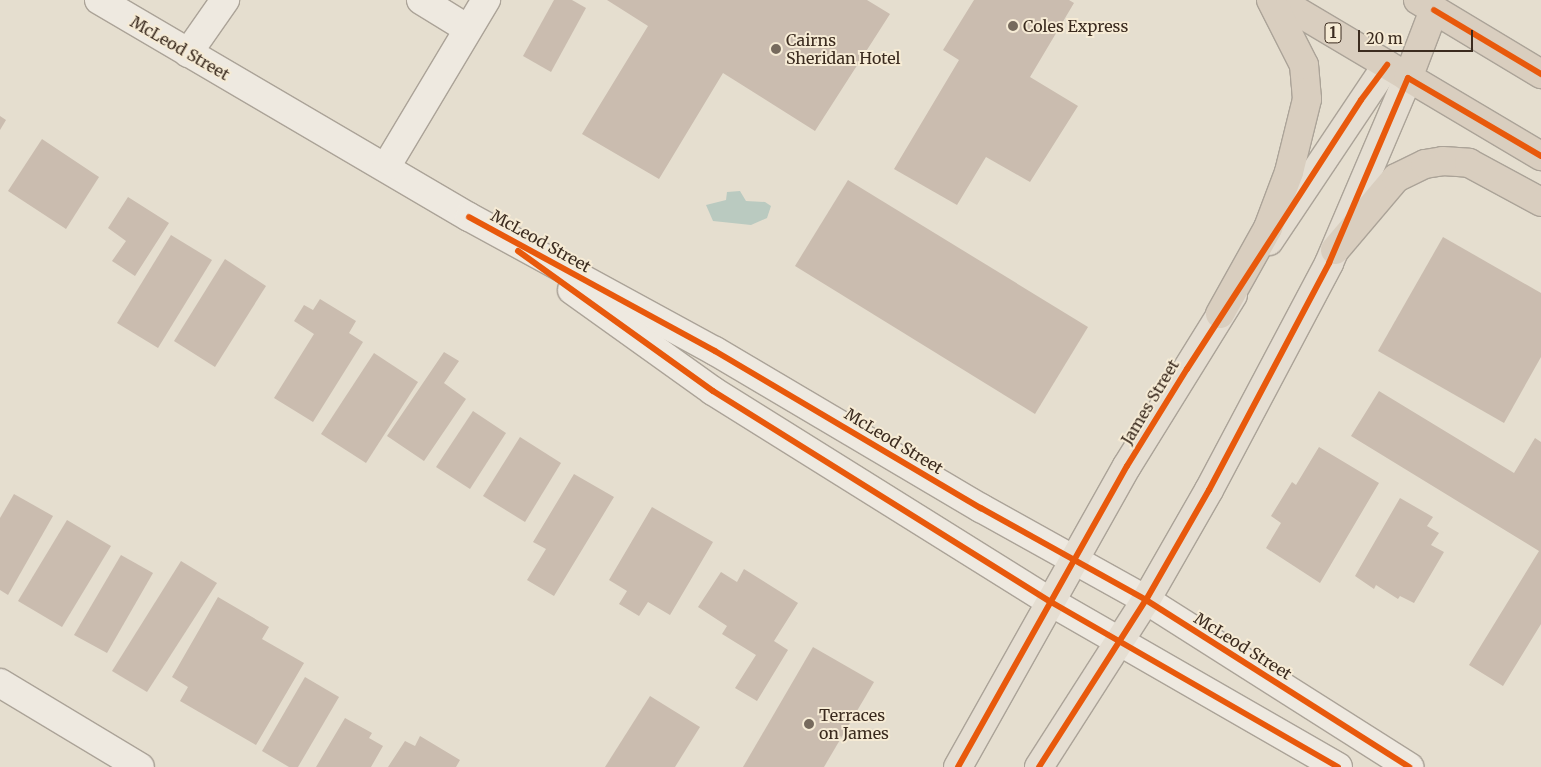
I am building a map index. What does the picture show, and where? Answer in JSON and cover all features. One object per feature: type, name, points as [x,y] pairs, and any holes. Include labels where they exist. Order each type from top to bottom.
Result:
[{"type":"highway","points":[[1220,314],[1268,228],[1289,172],[1307,99],[1304,65],[1271,0]]},
{"type":"highway","name":"1","points":[[1278,0],[1541,156]]},
{"type":"highway","points":[[1398,72],[1426,5],[1541,74]]},
{"type":"highway","points":[[1335,250],[1396,178],[1425,164],[1443,161],[1469,163],[1541,202]]},
{"type":"main road","name":"James Street","points":[[958,767],[1076,560],[1127,466],[1220,314],[1398,72]]},
{"type":"main road","points":[[1039,767],[1121,642],[1209,490],[1335,250],[1398,72]]},
{"type":"street","name":"McLeod Street","points":[[99,0],[469,217],[715,350],[981,508],[1146,600],[1409,767]]},
{"type":"street","points":[[188,52],[225,0]]},
{"type":"street","points":[[421,0],[468,30]]},
{"type":"street","points":[[386,167],[486,0]]},
{"type":"street","name":"McLeod Street","points":[[469,217],[713,391],[1051,602],[1338,767]]},
{"type":"street","points":[[0,683],[140,767]]},
{"type":"shaded area","points":[[740,191],[746,201],[765,202],[771,206],[767,218],[751,225],[713,221],[706,205],[726,200],[727,192]]},
{"type":"building","points":[[554,0],[572,0],[586,8],[551,72],[523,56]]},
{"type":"building","name":"Cairns Sheridan Hotel","points":[[607,0],[867,0],[890,14],[815,131],[723,73],[659,179],[582,134],[648,26]]},
{"type":"building","points":[[974,0],[1069,0],[1074,3],[1030,77],[1078,106],[1030,182],[986,157],[957,205],[894,169],[959,60],[943,50]]},
{"type":"building","points":[[0,116],[6,120],[0,130]]},
{"type":"building","points":[[42,139],[99,177],[66,229],[8,191]]},
{"type":"building","points":[[848,180],[1088,327],[1035,414],[795,266]]},
{"type":"building","points":[[128,197],[169,223],[135,276],[112,261],[126,241],[108,228]]},
{"type":"building","points":[[171,235],[212,260],[158,348],[117,323]]},
{"type":"building","points":[[1443,237],[1541,293],[1541,357],[1504,423],[1378,351]]},
{"type":"building","points":[[225,259],[266,286],[215,367],[174,341]]},
{"type":"building","points":[[320,299],[356,321],[349,333],[363,342],[313,422],[274,398],[314,334],[294,321],[304,305],[313,310]]},
{"type":"building","points":[[444,352],[459,361],[444,383],[466,399],[424,461],[387,436]]},
{"type":"building","points":[[374,353],[418,382],[366,463],[321,434]]},
{"type":"building","points":[[1379,391],[1514,473],[1535,438],[1541,442],[1541,624],[1503,686],[1469,665],[1539,551],[1351,436]]},
{"type":"building","points":[[473,411],[506,433],[470,489],[436,467]]},
{"type":"building","points":[[520,437],[561,463],[525,522],[483,496]]},
{"type":"building","points":[[1319,447],[1379,483],[1320,583],[1266,548],[1281,523],[1271,516],[1292,482],[1296,485]]},
{"type":"building","points":[[574,474],[614,497],[554,596],[527,580],[546,549],[533,542]]},
{"type":"building","points":[[14,494],[53,516],[8,595],[0,590],[0,518]]},
{"type":"building","points":[[1400,498],[1433,517],[1427,526],[1439,533],[1431,545],[1444,552],[1414,603],[1400,596],[1398,599],[1376,585],[1374,589],[1355,576]]},
{"type":"building","points":[[652,507],[713,542],[670,615],[648,602],[639,616],[619,604],[627,591],[609,580]]},
{"type":"building","points":[[67,520],[111,546],[62,627],[18,601]]},
{"type":"building","points":[[121,555],[153,573],[107,653],[74,635]]},
{"type":"building","points":[[181,561],[217,583],[147,692],[112,671]]},
{"type":"building","points":[[744,569],[798,603],[774,641],[788,650],[757,701],[735,688],[756,655],[722,634],[727,626],[698,607],[721,572],[737,582]]},
{"type":"building","points":[[218,597],[269,627],[262,639],[304,663],[256,745],[180,701],[188,687],[172,677]]},
{"type":"building","name":"Terraces on James","points":[[813,647],[874,682],[824,767],[743,767]]},
{"type":"building","points":[[305,677],[339,697],[298,767],[289,767],[262,751]]},
{"type":"building","points":[[650,696],[700,727],[675,767],[605,767]]},
{"type":"building","points":[[345,718],[372,733],[369,738],[383,746],[371,767],[316,767]]},
{"type":"building","points":[[420,736],[460,760],[456,767],[388,767],[405,741],[415,746]]},
{"type":"cycle path","points":[[1434,10],[1541,74]]},
{"type":"cycle path","points":[[958,767],[1127,466],[1187,369],[1361,100],[1387,65]]},
{"type":"cycle path","points":[[1039,767],[1146,600],[1209,490],[1329,263],[1408,78],[1541,156]]},
{"type":"cycle path","points":[[469,217],[715,351],[981,508],[1146,600],[1409,767]]},
{"type":"cycle path","points":[[518,251],[713,391],[1051,602],[1338,767]]},
{"type":"place","name":"Coles Express","points":[[1013,26]]},
{"type":"place","name":"Cairns Sheridan Hotel","points":[[776,49]]},
{"type":"place","name":"Terraces on James","points":[[809,724]]}]
